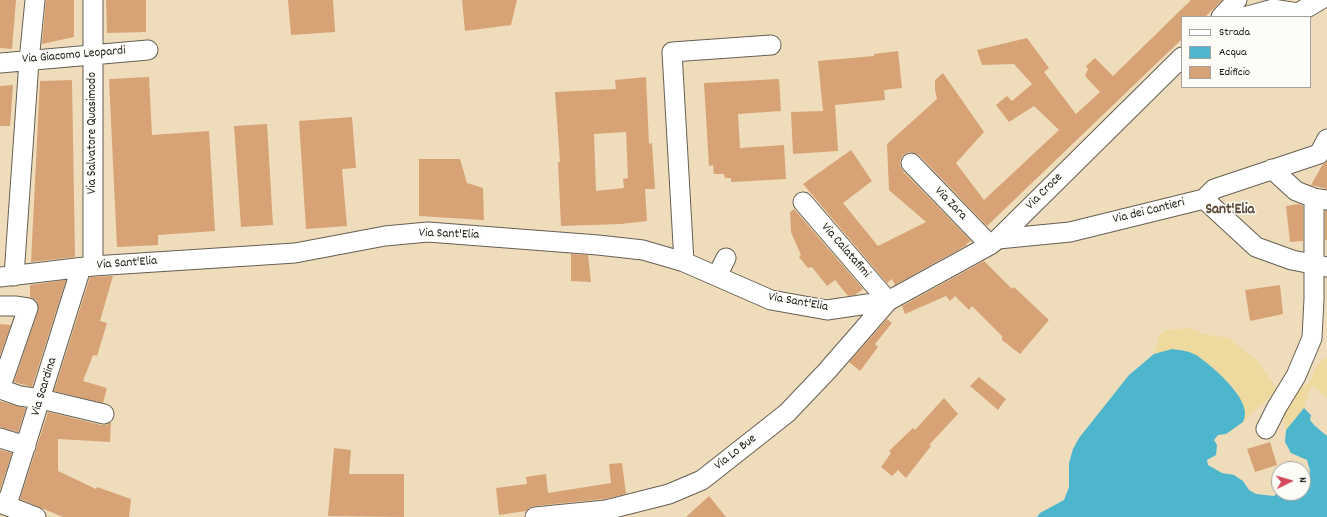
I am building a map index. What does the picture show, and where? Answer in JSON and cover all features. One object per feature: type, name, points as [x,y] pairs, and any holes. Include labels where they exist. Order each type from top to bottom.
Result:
[{"type":"street","points":[[7,277],[35,0]]},
{"type":"street","name":"Via Salvatore Quasimodo","points":[[87,267],[94,55],[93,0]]},
{"type":"street","points":[[1222,16],[1237,0]]},
{"type":"street","points":[[1248,16],[1273,10],[1298,13],[1320,0]]},
{"type":"street","points":[[684,262],[672,52],[772,45]]},
{"type":"street","name":"Via Giacomo Leopardi","points":[[0,63],[148,50]]},
{"type":"street","name":"Via Croce","points":[[888,301],[994,242],[1181,57]]},
{"type":"street","points":[[1204,199],[1214,189],[1272,169],[1323,146]]},
{"type":"street","name":"Via Zara","points":[[911,163],[994,242]]},
{"type":"street","points":[[1266,429],[1277,407],[1296,376],[1312,338],[1314,299],[1321,265],[1321,199],[1296,191],[1272,169]]},
{"type":"street","name":"Via dei Cantieri","points":[[994,242],[1070,232],[1204,199],[1256,247],[1292,260],[1321,265]]},
{"type":"street","name":"Via Calatafimi","points":[[803,202],[888,301]]},
{"type":"street","name":"Via Sant'Elia","points":[[7,277],[87,267],[295,253],[385,236],[428,232],[598,244],[643,250],[684,262],[771,300],[827,310],[888,301]]},
{"type":"street","points":[[717,276],[726,258]]},
{"type":"street","name":"Via Scardina","points":[[3,504],[10,495],[41,399],[87,267]]},
{"type":"street","name":"Via Lo Bue","points":[[535,517],[606,510],[669,494],[702,480],[787,413],[827,371],[888,301]]},
{"type":"street","points":[[0,306],[28,308],[0,389],[20,396],[41,399],[104,414]]},
{"type":"street","points":[[0,438],[26,446]]},
{"type":"street","points":[[3,504],[36,517]]},
{"type":"sand","points":[[1190,328],[1203,334],[1228,338],[1257,360],[1277,389],[1243,422],[1245,413],[1236,390],[1196,355],[1184,350],[1172,349],[1154,354],[1160,334],[1167,330]]},
{"type":"sand","points":[[1325,358],[1327,358],[1327,398],[1313,386],[1309,390],[1304,408],[1286,430],[1284,423],[1284,411],[1288,400],[1299,384],[1304,386],[1309,383],[1317,366]]},
{"type":"water","points":[[1172,349],[1196,355],[1218,373],[1233,389],[1244,405],[1245,413],[1243,422],[1226,434],[1218,435],[1214,440],[1217,445],[1216,455],[1207,460],[1208,465],[1222,473],[1234,475],[1243,481],[1249,490],[1256,494],[1271,496],[1271,501],[1311,501],[1311,461],[1307,461],[1291,453],[1285,442],[1286,430],[1304,408],[1311,415],[1310,420],[1327,436],[1327,517],[1037,517],[1040,513],[1064,500],[1069,487],[1069,463],[1073,449],[1079,438],[1129,375],[1154,354]]},
{"type":"building","points":[[0,0],[16,0],[12,49],[0,48]]},
{"type":"building","points":[[46,0],[74,0],[74,37],[42,44]]},
{"type":"building","points":[[106,0],[146,0],[146,32],[107,33]]},
{"type":"building","points":[[288,0],[333,0],[335,32],[291,35]]},
{"type":"building","points":[[462,0],[517,0],[511,25],[465,31]]},
{"type":"building","points":[[1191,0],[1222,0],[1206,16],[1181,16],[1181,40],[987,226],[919,155],[909,152],[903,155],[900,160],[900,165],[903,171],[971,241],[966,244],[967,245],[895,285],[892,279],[887,283],[803,184],[851,150],[872,181],[843,203],[878,246],[926,222],[889,190],[887,144],[937,99],[935,80],[943,73],[984,132],[956,163],[984,200],[1059,130],[1034,106],[1009,122],[996,105],[1007,96],[1012,101],[1032,84],[1014,64],[982,65],[977,50],[1027,38],[1049,68],[1044,72],[1076,114],[1100,92],[1085,76],[1088,69],[1086,66],[1095,58],[1113,76]]},
{"type":"building","points":[[898,51],[902,88],[884,90],[885,100],[835,105],[838,151],[793,154],[791,112],[823,111],[818,61],[874,56],[874,54]]},
{"type":"building","points":[[149,77],[152,135],[209,131],[215,231],[158,235],[158,245],[117,247],[109,79]]},
{"type":"building","points":[[646,77],[649,144],[652,143],[655,189],[645,189],[647,221],[621,224],[561,226],[558,162],[560,162],[555,92],[616,89],[615,80]],"holes":[[[626,132],[628,178],[623,179],[624,188],[596,191],[594,134]]]},
{"type":"building","points":[[779,79],[781,111],[738,114],[740,148],[784,145],[786,179],[731,182],[731,178],[725,178],[724,174],[714,174],[713,165],[709,166],[704,83]]},
{"type":"building","points":[[72,80],[75,257],[31,262],[40,81]]},
{"type":"building","points":[[13,85],[10,126],[0,126],[0,86]]},
{"type":"building","points":[[352,117],[356,168],[342,169],[347,226],[306,229],[299,121]]},
{"type":"building","points":[[267,124],[273,225],[241,227],[234,126]]},
{"type":"building","points":[[419,159],[460,159],[467,183],[483,188],[484,220],[419,216]]},
{"type":"building","points":[[1327,161],[1327,189],[1311,185],[1323,164]]},
{"type":"building","points":[[1299,204],[1303,206],[1303,241],[1290,242],[1286,206]]},
{"type":"building","points":[[794,209],[863,289],[855,295],[848,296],[835,280],[827,286],[812,267],[808,268],[799,257],[801,255],[791,232],[790,212]]},
{"type":"building","points":[[1325,211],[1327,211],[1327,240],[1325,240]]},
{"type":"building","points":[[571,254],[588,255],[591,282],[571,281]]},
{"type":"building","points":[[984,261],[1012,289],[1014,287],[1049,320],[1020,354],[1002,340],[1002,336],[972,306],[969,310],[955,296],[950,301],[946,296],[905,314],[902,306]]},
{"type":"building","points":[[113,276],[100,321],[107,323],[97,356],[93,355],[83,381],[107,388],[103,403],[54,391],[90,277]]},
{"type":"building","points":[[66,280],[32,387],[14,382],[38,311],[36,300],[30,297],[30,285]]},
{"type":"building","points":[[1280,285],[1283,314],[1250,321],[1245,290]]},
{"type":"building","points":[[887,319],[892,323],[875,344],[878,347],[860,371],[849,362]]},
{"type":"building","points":[[0,324],[11,325],[0,355]]},
{"type":"building","points":[[979,377],[1006,399],[998,410],[970,386]]},
{"type":"building","points":[[944,398],[958,414],[929,445],[931,446],[906,478],[898,470],[892,476],[881,467],[891,453],[889,451],[913,428],[915,430]]},
{"type":"building","points":[[0,401],[26,408],[18,432],[0,427]]},
{"type":"building","points":[[48,412],[101,425],[107,425],[111,422],[110,442],[58,439],[58,471],[96,489],[97,487],[131,499],[129,517],[63,517],[20,499]]},
{"type":"building","points":[[1270,442],[1276,461],[1271,461],[1271,467],[1255,472],[1247,449]]},
{"type":"building","points":[[334,448],[351,450],[349,474],[404,474],[404,517],[328,516]]},
{"type":"building","points":[[0,450],[12,453],[0,490]]},
{"type":"building","points":[[622,463],[626,494],[604,499],[534,506],[526,511],[499,515],[496,488],[527,484],[526,477],[546,474],[548,493],[611,483],[609,464]]},
{"type":"building","points":[[709,496],[726,517],[686,517]]},
{"type":"district","name":"Sant'Elia","points":[[1230,211]]}]
